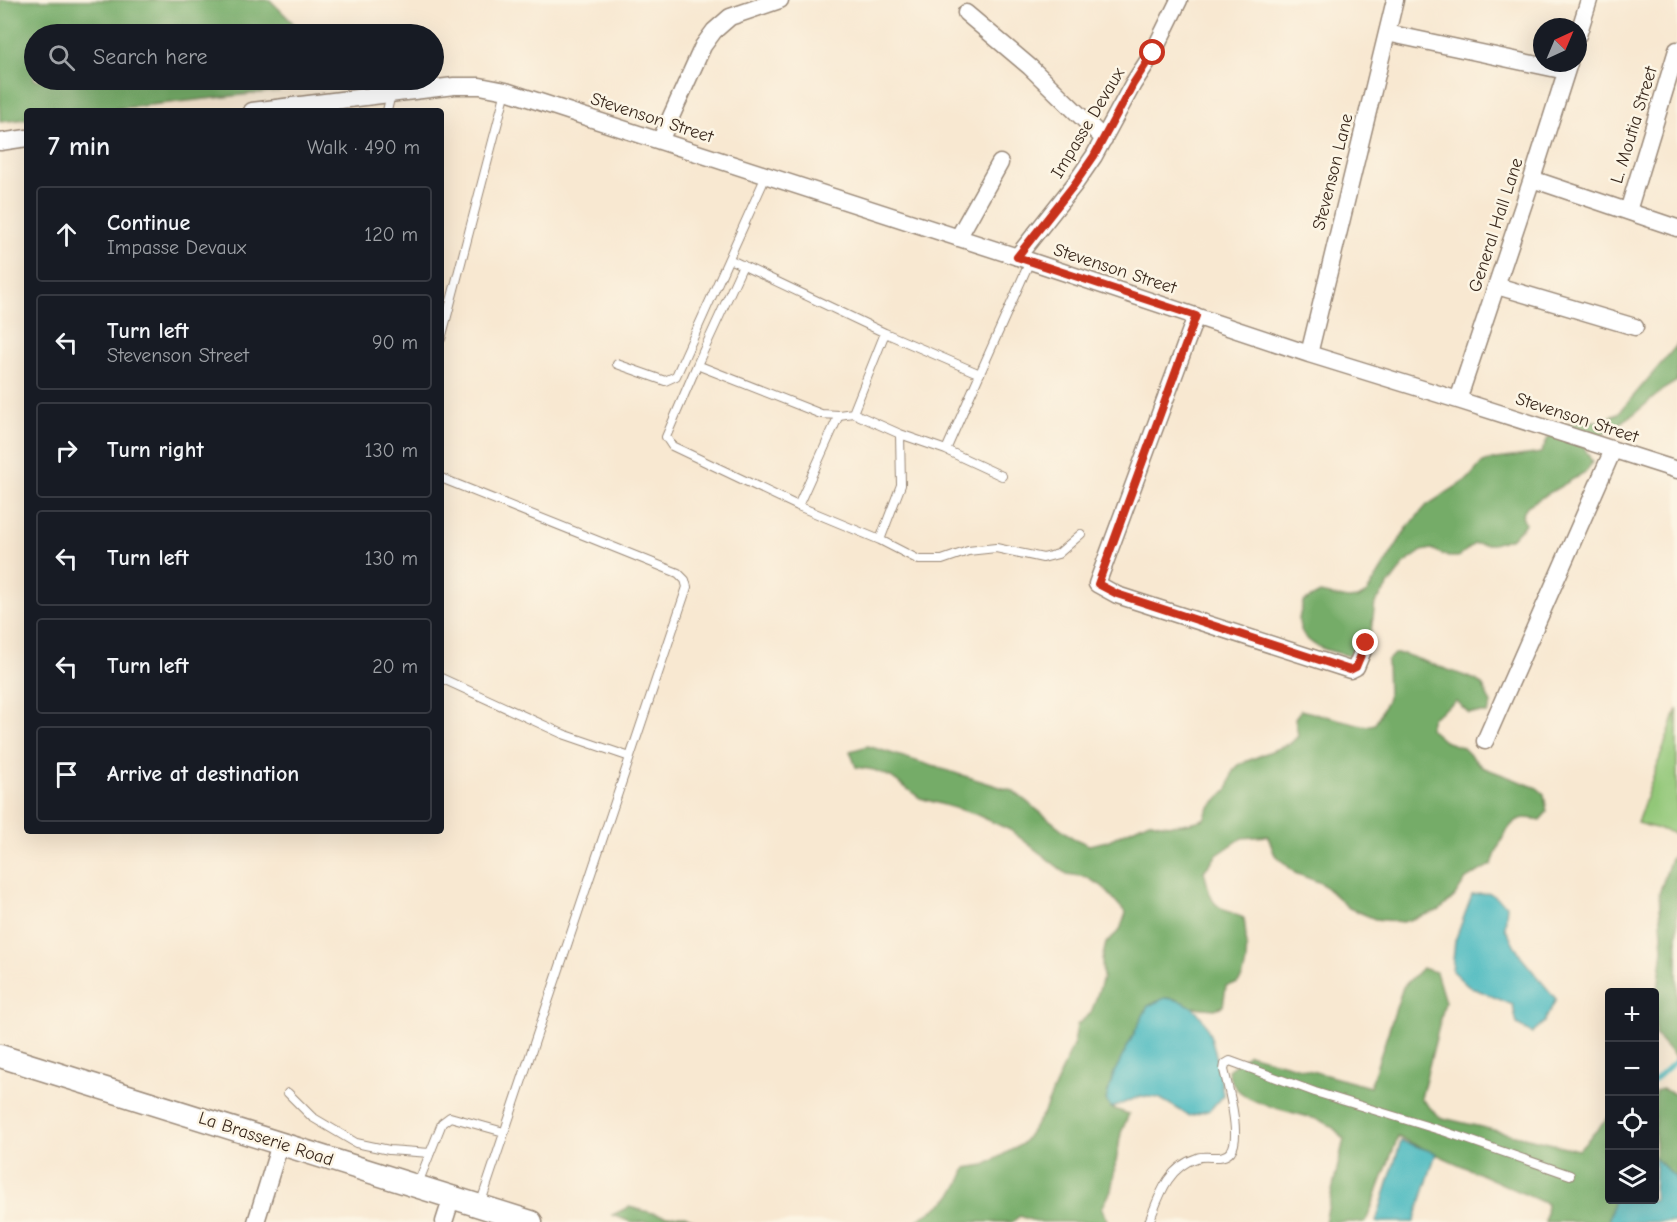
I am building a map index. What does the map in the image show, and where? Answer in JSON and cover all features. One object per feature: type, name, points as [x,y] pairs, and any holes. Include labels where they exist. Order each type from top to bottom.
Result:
[{"type":"main road","name":"La Brasserie Road","points":[[0,1056],[531,1222]]},
{"type":"street","points":[[660,141],[703,46],[714,31],[729,17],[780,0]]},
{"type":"street","name":"Impasse Devaux","points":[[1024,259],[1094,156],[1133,84],[1153,53],[1179,0]]},
{"type":"street","name":"Stevenson Lane","points":[[1310,354],[1395,0]]},
{"type":"street","points":[[1583,18],[1589,0]]},
{"type":"street","points":[[966,14],[1030,67],[1104,139]]},
{"type":"street","points":[[1387,33],[1533,60]]},
{"type":"street","name":"L. Moutia Street","points":[[1628,211],[1677,50]]},
{"type":"street","name":"General Hall Lane","points":[[1458,400],[1566,72]]},
{"type":"street","name":"Stevenson Street","points":[[444,87],[480,86],[506,91],[1310,354],[1677,470]]},
{"type":"street","name":"Stevenson Street","points":[[277,108],[423,90]]},
{"type":"street","points":[[0,142],[24,138]]},
{"type":"street","points":[[958,238],[1000,163]]},
{"type":"street","points":[[1532,179],[1677,228]]},
{"type":"street","points":[[1497,286],[1635,327]]},
{"type":"street","points":[[1196,316],[1098,584],[1117,594],[1350,670],[1356,667],[1366,643]]},
{"type":"street","points":[[1485,741],[1613,450]]},
{"type":"street","points":[[256,1222],[280,1144]]},
{"type":"street","points":[[444,1222],[452,1197]]},
{"type":"lane","points":[[444,328],[506,91]]},
{"type":"lane","points":[[388,108],[392,94]]},
{"type":"lane","points":[[617,364],[665,381],[676,376],[766,176]]},
{"type":"lane","points":[[729,259],[885,333],[980,374]]},
{"type":"lane","points":[[946,450],[980,374],[1024,259]]},
{"type":"lane","points":[[743,265],[666,437],[672,446],[798,506],[880,540],[919,560],[942,561],[968,551],[996,548],[1043,558],[1058,554],[1081,534]]},
{"type":"lane","points":[[853,413],[885,333]]},
{"type":"lane","points":[[697,364],[821,414],[853,413],[900,434],[946,450],[1002,476]]},
{"type":"lane","points":[[798,506],[839,415]]},
{"type":"lane","points":[[880,540],[901,485],[900,434]]},
{"type":"lane","points":[[444,478],[678,573],[687,586],[480,1206]]},
{"type":"lane","points":[[444,679],[563,734],[630,757]]},
{"type":"lane","points":[[1149,1222],[1163,1185],[1178,1169],[1197,1157],[1221,1157],[1231,1152],[1236,1139],[1232,1103],[1224,1070],[1225,1064],[1230,1061],[1315,1092],[1446,1132],[1570,1175]]},
{"type":"lane","points":[[288,1093],[312,1117],[356,1143],[389,1150],[430,1153]]},
{"type":"lane","points":[[417,1186],[442,1123],[450,1117],[504,1132]]},
{"type":"green space","points":[[0,0],[270,0],[294,24],[24,24],[24,90],[279,90],[123,108],[24,108],[24,119],[0,122]]},
{"type":"green space","points":[[1677,345],[1677,381],[1634,414],[1584,447],[1592,462],[1587,471],[1527,506],[1522,516],[1525,524],[1512,538],[1493,544],[1474,544],[1458,557],[1448,557],[1432,549],[1422,551],[1405,563],[1375,603],[1368,652],[1359,658],[1322,648],[1306,638],[1301,631],[1299,621],[1303,602],[1320,593],[1348,599],[1358,598],[1367,593],[1407,528],[1427,505],[1468,479],[1481,464],[1490,460],[1541,453],[1548,438],[1563,427],[1581,421],[1601,421],[1619,413]]},
{"type":"green space","points":[[1394,654],[1404,654],[1476,680],[1483,686],[1491,704],[1488,713],[1469,713],[1456,701],[1432,718],[1429,728],[1444,741],[1462,747],[1482,767],[1537,788],[1544,794],[1547,812],[1540,820],[1524,818],[1515,822],[1502,839],[1492,864],[1466,879],[1455,896],[1440,910],[1403,922],[1375,919],[1349,908],[1321,883],[1295,873],[1274,853],[1268,836],[1242,838],[1217,855],[1204,871],[1209,892],[1215,903],[1244,918],[1246,963],[1244,972],[1236,984],[1226,986],[1223,1006],[1215,1009],[1192,1007],[1175,999],[1165,998],[1148,1006],[1114,1073],[1106,1100],[1111,1108],[1129,1114],[1121,1133],[1111,1191],[1102,1208],[1108,1222],[1036,1222],[1020,1216],[1012,1222],[916,1222],[947,1200],[962,1179],[966,1168],[985,1165],[1022,1144],[1043,1114],[1074,1043],[1077,1025],[1091,1013],[1103,978],[1102,960],[1106,943],[1120,930],[1126,913],[1102,886],[1086,877],[1067,874],[1010,830],[975,814],[920,798],[891,777],[874,770],[856,767],[850,751],[868,746],[1013,791],[1073,838],[1089,845],[1107,841],[1149,821],[1177,825],[1204,819],[1208,809],[1228,789],[1233,771],[1240,764],[1291,743],[1298,736],[1295,718],[1301,710],[1366,726],[1375,724],[1388,698],[1387,661]]},
{"type":"green space","points":[[1677,709],[1677,834],[1637,823]]},
{"type":"green space","points":[[1677,853],[1677,1059],[1659,1039],[1658,988],[1663,949],[1659,894],[1671,858]]},
{"type":"green space","points":[[1422,968],[1436,972],[1445,1002],[1421,1098],[1439,1117],[1578,1150],[1605,1121],[1605,1204],[1613,1204],[1608,1222],[1545,1222],[1547,1204],[1398,1137],[1366,1222],[1325,1222],[1344,1139],[1326,1123],[1268,1106],[1241,1093],[1232,1083],[1228,1070],[1249,1054],[1370,1087],[1403,987]]},
{"type":"green space","points":[[1659,1090],[1677,1095],[1677,1183],[1675,1177],[1659,1162]]},
{"type":"green space","points":[[629,1207],[665,1216],[685,1216],[697,1222],[631,1222],[612,1215]]},
{"type":"water","points":[[1490,893],[1507,905],[1505,928],[1521,957],[1556,999],[1544,1022],[1532,1033],[1517,1024],[1513,1005],[1468,986],[1452,971],[1455,941],[1472,895]]},
{"type":"water","points":[[1165,998],[1192,1007],[1205,1024],[1214,1048],[1223,1095],[1210,1110],[1190,1116],[1159,1098],[1141,1096],[1111,1108],[1106,1100],[1114,1073],[1148,1006]]},
{"type":"water","points":[[1401,1141],[1436,1153],[1414,1222],[1376,1222]]},
{"type":"water","points":[[1659,1162],[1675,1177],[1677,1222],[1608,1222],[1613,1204],[1659,1204]]},
{"type":"waterway","points":[[1659,1076],[1677,1060]]},
{"type":"route","points":[[1153,53],[1133,84],[1094,156],[1017,257],[1196,316],[1098,584],[1117,594],[1350,670],[1356,667],[1366,643]]}]
